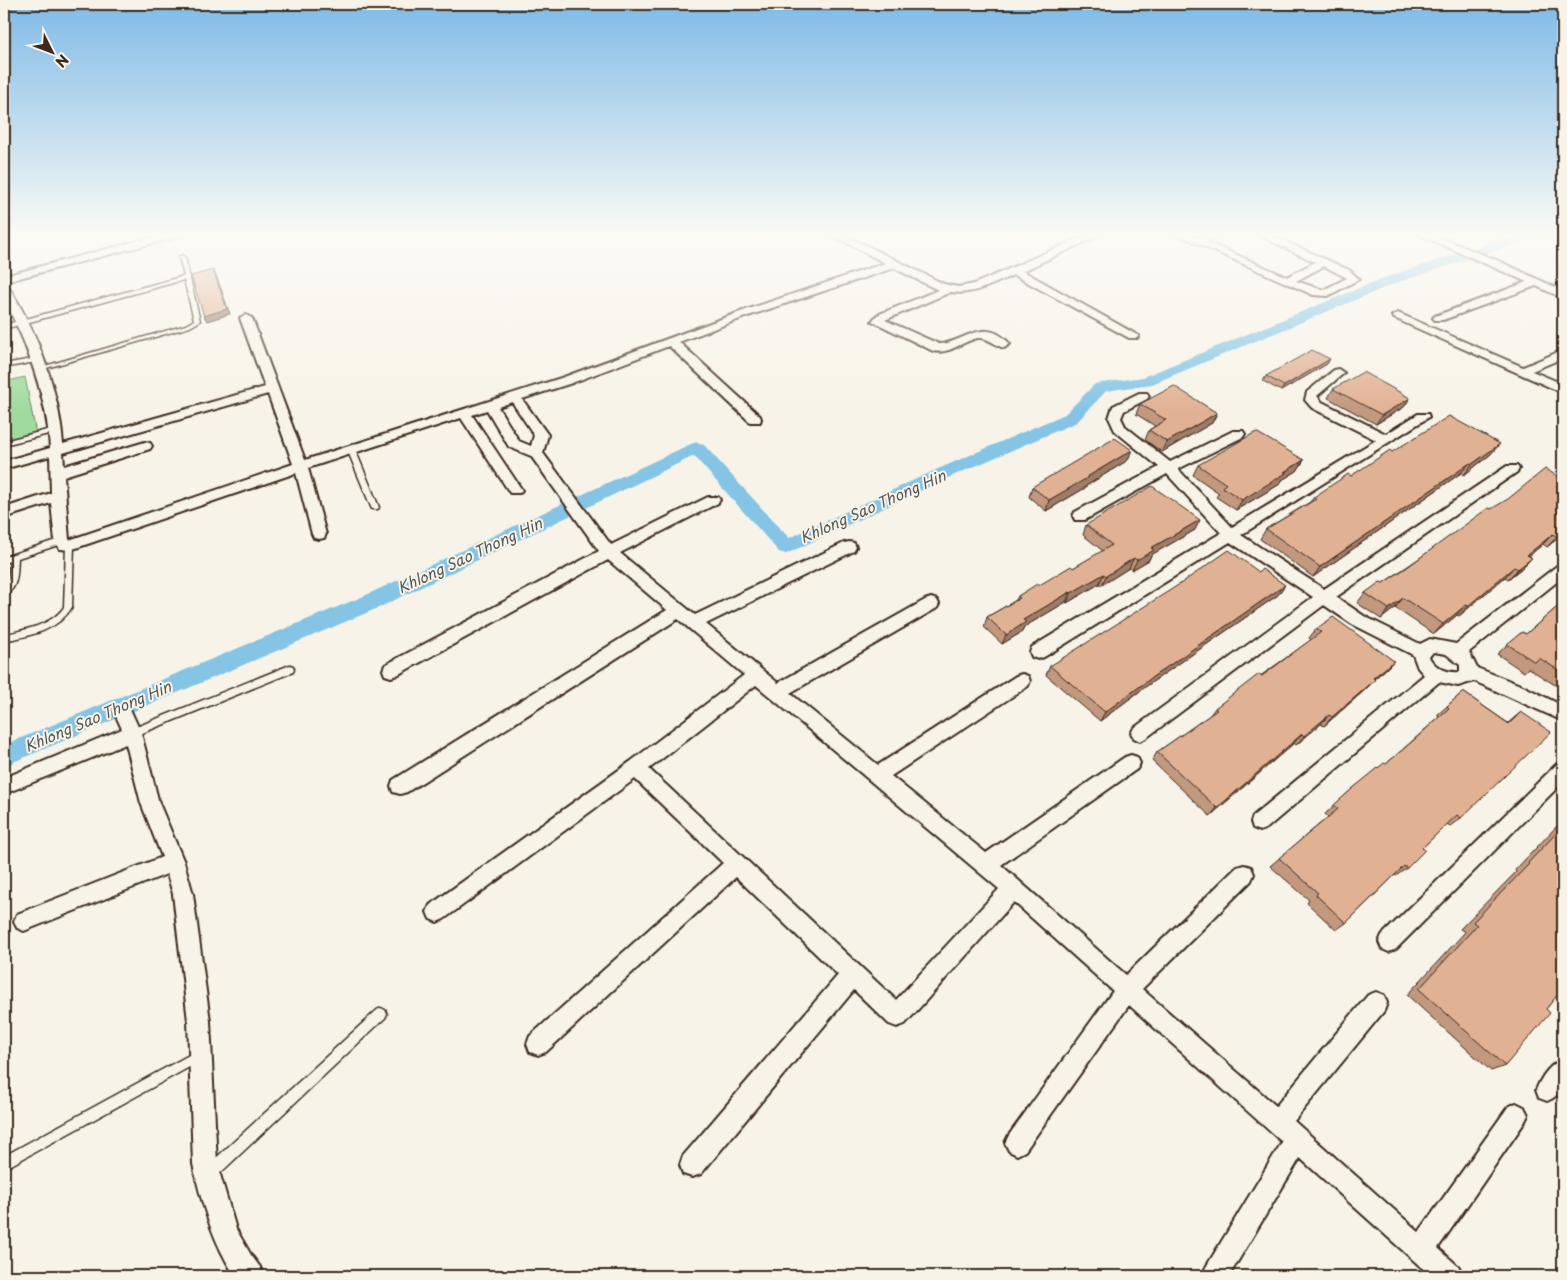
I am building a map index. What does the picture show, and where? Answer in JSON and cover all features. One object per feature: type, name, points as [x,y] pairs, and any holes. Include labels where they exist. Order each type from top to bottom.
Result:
[{"type":"street","points":[[7,293],[22,320],[40,364],[55,430],[58,496],[66,543],[568,380],[805,293]]},
{"type":"street","points":[[941,293],[881,316],[878,321],[937,348],[946,348],[983,334],[1004,344]]},
{"type":"street","points":[[1054,293],[1133,336]]},
{"type":"street","points":[[1439,318],[1508,293]]},
{"type":"street","points":[[1398,316],[1563,389]]},
{"type":"street","points":[[246,318],[301,467],[319,534]]},
{"type":"street","points":[[672,342],[755,419]]},
{"type":"street","points":[[1528,368],[1563,354]]},
{"type":"street","points":[[1338,373],[1311,395],[1311,400],[1317,405],[1386,439]]},
{"type":"street","points":[[4,465],[272,389]]},
{"type":"street","points":[[1143,396],[1118,409],[1115,418],[1120,428],[1169,468],[1231,535],[1358,620],[1421,652]]},
{"type":"street","points":[[515,397],[541,435],[536,453]]},
{"type":"street","points":[[490,404],[514,444],[536,453],[610,552],[1013,888],[1450,1276]]},
{"type":"street","points":[[464,413],[515,490]]},
{"type":"street","points":[[1038,652],[1423,417]]},
{"type":"street","points":[[1080,516],[1169,468],[1238,434]]},
{"type":"street","points":[[57,473],[145,446]]},
{"type":"street","points":[[1140,733],[1323,598],[1512,469]]},
{"type":"street","points":[[4,513],[58,496]]},
{"type":"street","points":[[391,670],[610,552],[713,500]]},
{"type":"street","points":[[400,786],[686,617],[849,547]]},
{"type":"street","points":[[1458,652],[1563,570]]},
{"type":"street","points":[[776,692],[931,604]]},
{"type":"street","points":[[1430,645],[1448,647],[1458,652],[1469,665],[1470,672],[1467,677],[1454,681],[1436,675],[1427,668],[1422,660],[1421,652],[1430,645]]},
{"type":"street","points":[[1470,672],[1517,691],[1563,714]]},
{"type":"street","points":[[437,912],[636,768],[756,675]]},
{"type":"street","points":[[1260,822],[1436,675]]},
{"type":"street","points":[[877,775],[1022,681]]},
{"type":"street","points":[[4,786],[128,723],[150,803],[174,862],[183,894],[199,1020],[207,1176],[219,1219],[240,1264],[251,1276]]},
{"type":"street","points":[[985,865],[1131,763]]},
{"type":"street","points":[[636,768],[897,1016],[1013,888]]},
{"type":"street","points":[[1389,942],[1563,770]]},
{"type":"street","points":[[24,921],[174,862]]},
{"type":"street","points":[[538,1044],[736,864]]},
{"type":"street","points":[[1017,1143],[1127,989],[1244,874]]},
{"type":"street","points":[[692,1165],[853,974]]},
{"type":"street","points":[[1278,1122],[1376,1003]]},
{"type":"street","points":[[1547,1090],[1563,1070]]},
{"type":"street","points":[[1421,1250],[1516,1115]]},
{"type":"street","points":[[1215,1276],[1297,1140]]},
{"type":"lane","points":[[4,327],[22,320],[127,293]]},
{"type":"lane","points":[[4,366],[40,364],[188,326],[197,321],[191,293]]},
{"type":"lane","points":[[4,443],[55,430]]},
{"type":"lane","points":[[351,449],[374,507]]},
{"type":"lane","points":[[4,560],[66,543],[68,607],[65,614],[55,622],[4,638]]},
{"type":"lane","points":[[4,592],[12,584],[14,557]]},
{"type":"lane","points":[[128,723],[290,668]]},
{"type":"lane","points":[[207,1176],[381,1014]]},
{"type":"lane","points":[[4,1163],[200,1055]]},
{"type":"green space","points":[[25,377],[36,434],[4,444],[4,382]]},
{"type":"building","points":[[196,293],[221,293],[227,309],[204,316]]},
{"type":"building","points":[[1312,350],[1330,359],[1284,386],[1266,376]]},
{"type":"building","points":[[1363,372],[1410,398],[1382,415],[1333,389]]},
{"type":"building","points":[[1174,386],[1217,413],[1167,442],[1149,430],[1166,420],[1140,404]]},
{"type":"building","points":[[1449,416],[1500,444],[1320,567],[1266,529],[1316,499],[1314,497],[1348,474],[1351,476],[1390,450],[1392,452]]},
{"type":"building","points":[[1256,432],[1304,460],[1242,500],[1222,487],[1226,484],[1198,465]]},
{"type":"building","points":[[1115,438],[1132,450],[1049,500],[1032,487]]},
{"type":"building","points":[[1545,469],[1563,479],[1563,532],[1557,537],[1553,534],[1527,555],[1532,558],[1518,569],[1514,567],[1468,606],[1466,605],[1443,624],[1403,598],[1389,609],[1365,593],[1380,582],[1383,583],[1406,568],[1488,508],[1491,509],[1508,499]]},
{"type":"building","points":[[1152,486],[1200,520],[1151,548],[1154,550],[1137,560],[1134,558],[1106,576],[1104,574],[1070,592],[1023,620],[1026,622],[1006,635],[987,617],[1020,598],[1018,596],[1037,584],[1038,586],[1071,566],[1073,568],[1112,545],[1086,525]]},
{"type":"building","points":[[1229,550],[1259,572],[1262,569],[1285,585],[1105,712],[1050,666],[1180,584]]},
{"type":"building","points":[[1563,602],[1563,673],[1539,658],[1535,662],[1507,644],[1522,632],[1526,634]]},
{"type":"building","points":[[1333,617],[1394,661],[1332,717],[1329,715],[1304,736],[1302,734],[1217,808],[1157,752],[1217,710],[1215,708],[1259,674],[1262,676],[1321,632],[1316,629]]},
{"type":"building","points":[[1463,692],[1509,724],[1521,712],[1551,732],[1461,818],[1457,815],[1422,848],[1425,850],[1407,868],[1404,866],[1346,923],[1316,895],[1318,893],[1279,858],[1338,809],[1334,805],[1415,739],[1449,708],[1447,706]]},
{"type":"building","points":[[1563,826],[1563,988],[1546,1009],[1550,1013],[1505,1066],[1419,989],[1477,925],[1473,922]]},
{"type":"waterway","name":"Khlong Sao Thong Hin","points":[[4,756],[371,602],[697,448],[786,547],[944,473],[1071,418],[1101,387],[1146,381],[1360,293]]}]
